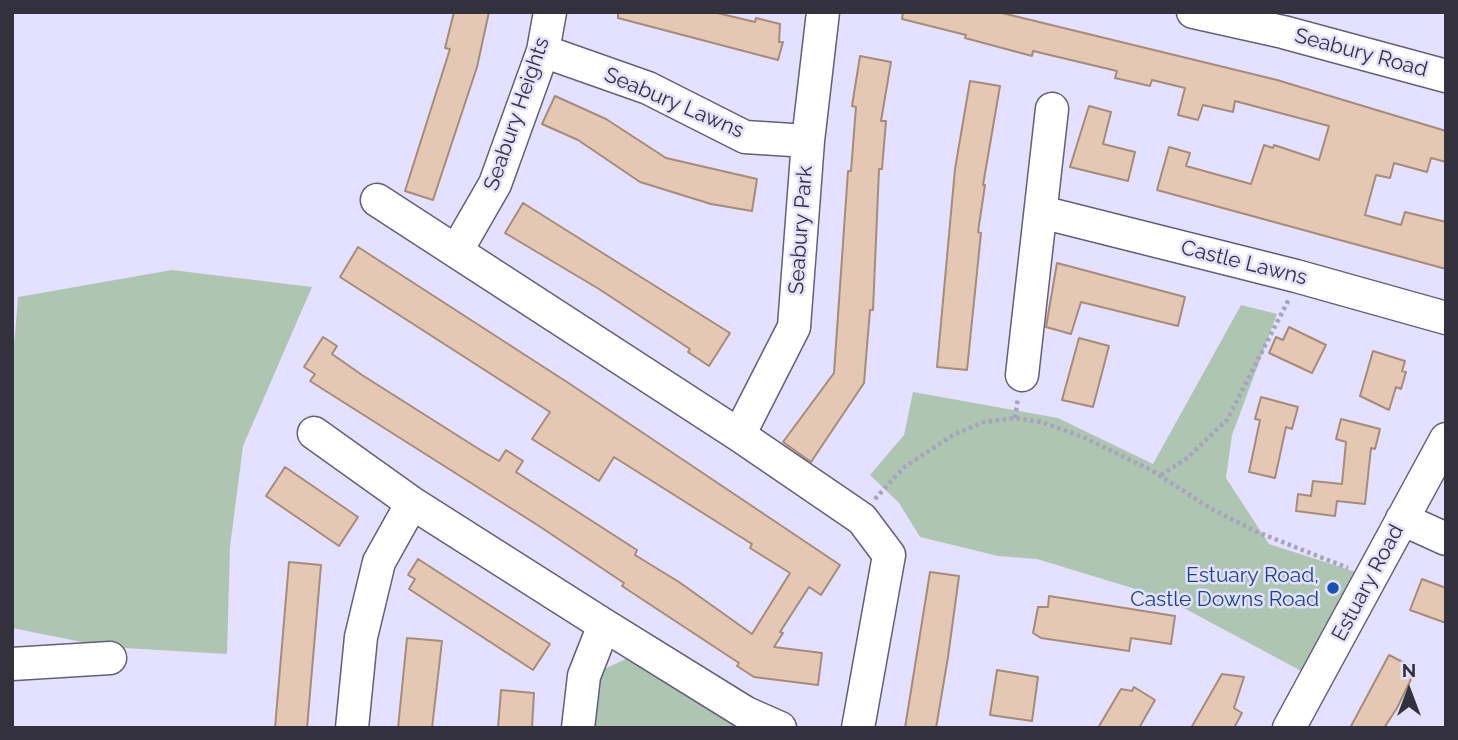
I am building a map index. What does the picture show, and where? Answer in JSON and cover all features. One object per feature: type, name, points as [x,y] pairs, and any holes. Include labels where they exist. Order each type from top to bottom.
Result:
[{"type":"street","name":"Seabury Heights","points":[[457,250],[495,184],[542,51],[550,12]]},
{"type":"street","name":"Seabury Park","points":[[739,435],[794,327],[808,141],[823,12]]},
{"type":"street","name":"Seabury Road","points":[[1193,12],[1286,22],[1446,76]]},
{"type":"street","name":"Seabury Lawns","points":[[542,51],[648,89],[745,137],[808,141]]},
{"type":"street","points":[[1023,375],[1052,109]]},
{"type":"street","points":[[377,200],[739,435],[862,519],[890,555],[858,728]]},
{"type":"street","name":"Castle Lawns","points":[[1041,212],[1296,276],[1446,318]]},
{"type":"street","points":[[314,433],[412,503],[604,625],[746,713],[780,728]]},
{"type":"street","name":"Estuary Road","points":[[1289,728],[1446,439]]},
{"type":"street","points":[[352,728],[361,637],[379,562],[412,503]]},
{"type":"street","points":[[1402,519],[1446,539]]},
{"type":"street","points":[[578,728],[584,676],[604,625]]},
{"type":"street","points":[[12,664],[110,658]]},
{"type":"path","points":[[1161,475],[1186,459],[1227,420],[1287,303],[1296,276]]},
{"type":"path","points":[[862,519],[884,487],[903,468],[953,435],[984,422],[1015,418],[1041,422],[1083,437],[1161,475],[1210,508],[1245,526],[1371,578]]},
{"type":"green space","points":[[172,270],[312,287],[243,446],[230,547],[227,654],[107,647],[12,628],[12,372],[18,297]]},
{"type":"green space","points":[[1241,305],[1277,314],[1232,435],[1226,478],[1269,544],[1359,573],[1305,673],[1165,598],[1037,559],[998,556],[920,537],[899,503],[870,475],[904,435],[913,392],[1058,418],[1153,464]]},
{"type":"green space","points":[[632,656],[746,728],[593,728],[598,672]]},
{"type":"building","points":[[454,12],[489,12],[477,67],[433,200],[405,191],[450,49],[445,48]]},
{"type":"building","points":[[618,12],[713,12],[755,22],[756,18],[780,24],[779,42],[783,42],[778,60],[618,18]]},
{"type":"building","points":[[903,12],[998,12],[1277,80],[1446,131],[1446,162],[1431,158],[1427,172],[1394,163],[1390,178],[1376,175],[1365,215],[1401,225],[1405,212],[1446,222],[1446,269],[1157,190],[1169,147],[1190,153],[1186,166],[1251,184],[1264,145],[1273,148],[1274,145],[1319,160],[1329,126],[1235,101],[1233,112],[1203,105],[1198,120],[1178,115],[1185,88],[1152,80],[1150,86],[1115,78],[1117,71],[1033,51],[1032,56],[965,38],[966,35],[902,19]]},
{"type":"building","points":[[860,56],[891,62],[881,121],[886,121],[882,169],[879,169],[873,310],[870,310],[864,383],[811,462],[783,442],[834,373],[848,171],[851,171],[856,107],[852,106]]},
{"type":"building","points":[[970,81],[1000,86],[983,185],[978,232],[981,233],[967,370],[937,367],[955,169]]},
{"type":"building","points":[[555,96],[606,119],[666,158],[757,179],[752,211],[711,204],[640,182],[578,140],[542,124]]},
{"type":"building","points":[[1089,106],[1111,112],[1103,144],[1135,152],[1128,181],[1070,167]]},
{"type":"building","points":[[523,203],[730,333],[709,366],[688,352],[690,349],[599,289],[505,233]]},
{"type":"building","points":[[358,247],[570,384],[840,565],[821,595],[809,587],[780,632],[783,633],[774,647],[822,653],[818,685],[754,677],[737,666],[739,663],[622,586],[624,583],[539,526],[310,381],[315,374],[304,367],[323,337],[337,346],[332,354],[482,451],[499,461],[506,450],[523,461],[516,472],[637,550],[635,555],[679,582],[752,634],[790,573],[750,548],[752,544],[614,457],[599,481],[532,439],[550,412],[340,277]]},
{"type":"building","points":[[1057,263],[1185,297],[1178,326],[1081,302],[1071,334],[1046,327]]},
{"type":"building","points":[[1289,327],[1326,345],[1312,373],[1269,353],[1276,337],[1283,340]]},
{"type":"building","points":[[1079,338],[1109,346],[1093,407],[1062,400]]},
{"type":"building","points":[[1373,351],[1405,361],[1402,371],[1406,372],[1401,389],[1396,387],[1389,410],[1360,396]]},
{"type":"building","points":[[1261,397],[1298,407],[1292,429],[1286,427],[1275,478],[1249,472],[1260,420],[1255,419]]},
{"type":"building","points":[[1341,419],[1380,429],[1375,449],[1371,448],[1365,504],[1337,501],[1335,516],[1296,511],[1298,494],[1311,496],[1313,481],[1342,484],[1346,442],[1336,439]]},
{"type":"building","points":[[285,467],[358,517],[339,546],[266,496]]},
{"type":"building","points":[[418,559],[550,644],[533,670],[409,589],[415,579],[408,575]]},
{"type":"building","points":[[289,562],[321,565],[307,728],[275,728]]},
{"type":"building","points":[[930,572],[959,576],[948,657],[936,728],[905,728]]},
{"type":"building","points":[[1422,579],[1446,588],[1446,623],[1410,610]]},
{"type":"building","points":[[1049,596],[1175,616],[1171,644],[1131,638],[1129,651],[1041,638],[1033,633],[1038,607],[1048,607]]},
{"type":"building","points":[[407,638],[442,641],[432,728],[398,728]]},
{"type":"building","points":[[1389,655],[1416,669],[1397,708],[1384,728],[1350,728]]},
{"type":"building","points":[[997,670],[1038,677],[1032,721],[990,715]]},
{"type":"building","points":[[1222,674],[1244,677],[1234,708],[1242,713],[1234,728],[1191,728]]},
{"type":"building","points":[[1134,687],[1155,700],[1139,728],[1098,728],[1121,689],[1132,691]]},
{"type":"building","points":[[501,690],[534,693],[532,728],[498,728]]},
{"type":"place","name":"Estuary Road, Castle Downs Road","points":[[1333,588]]}]
